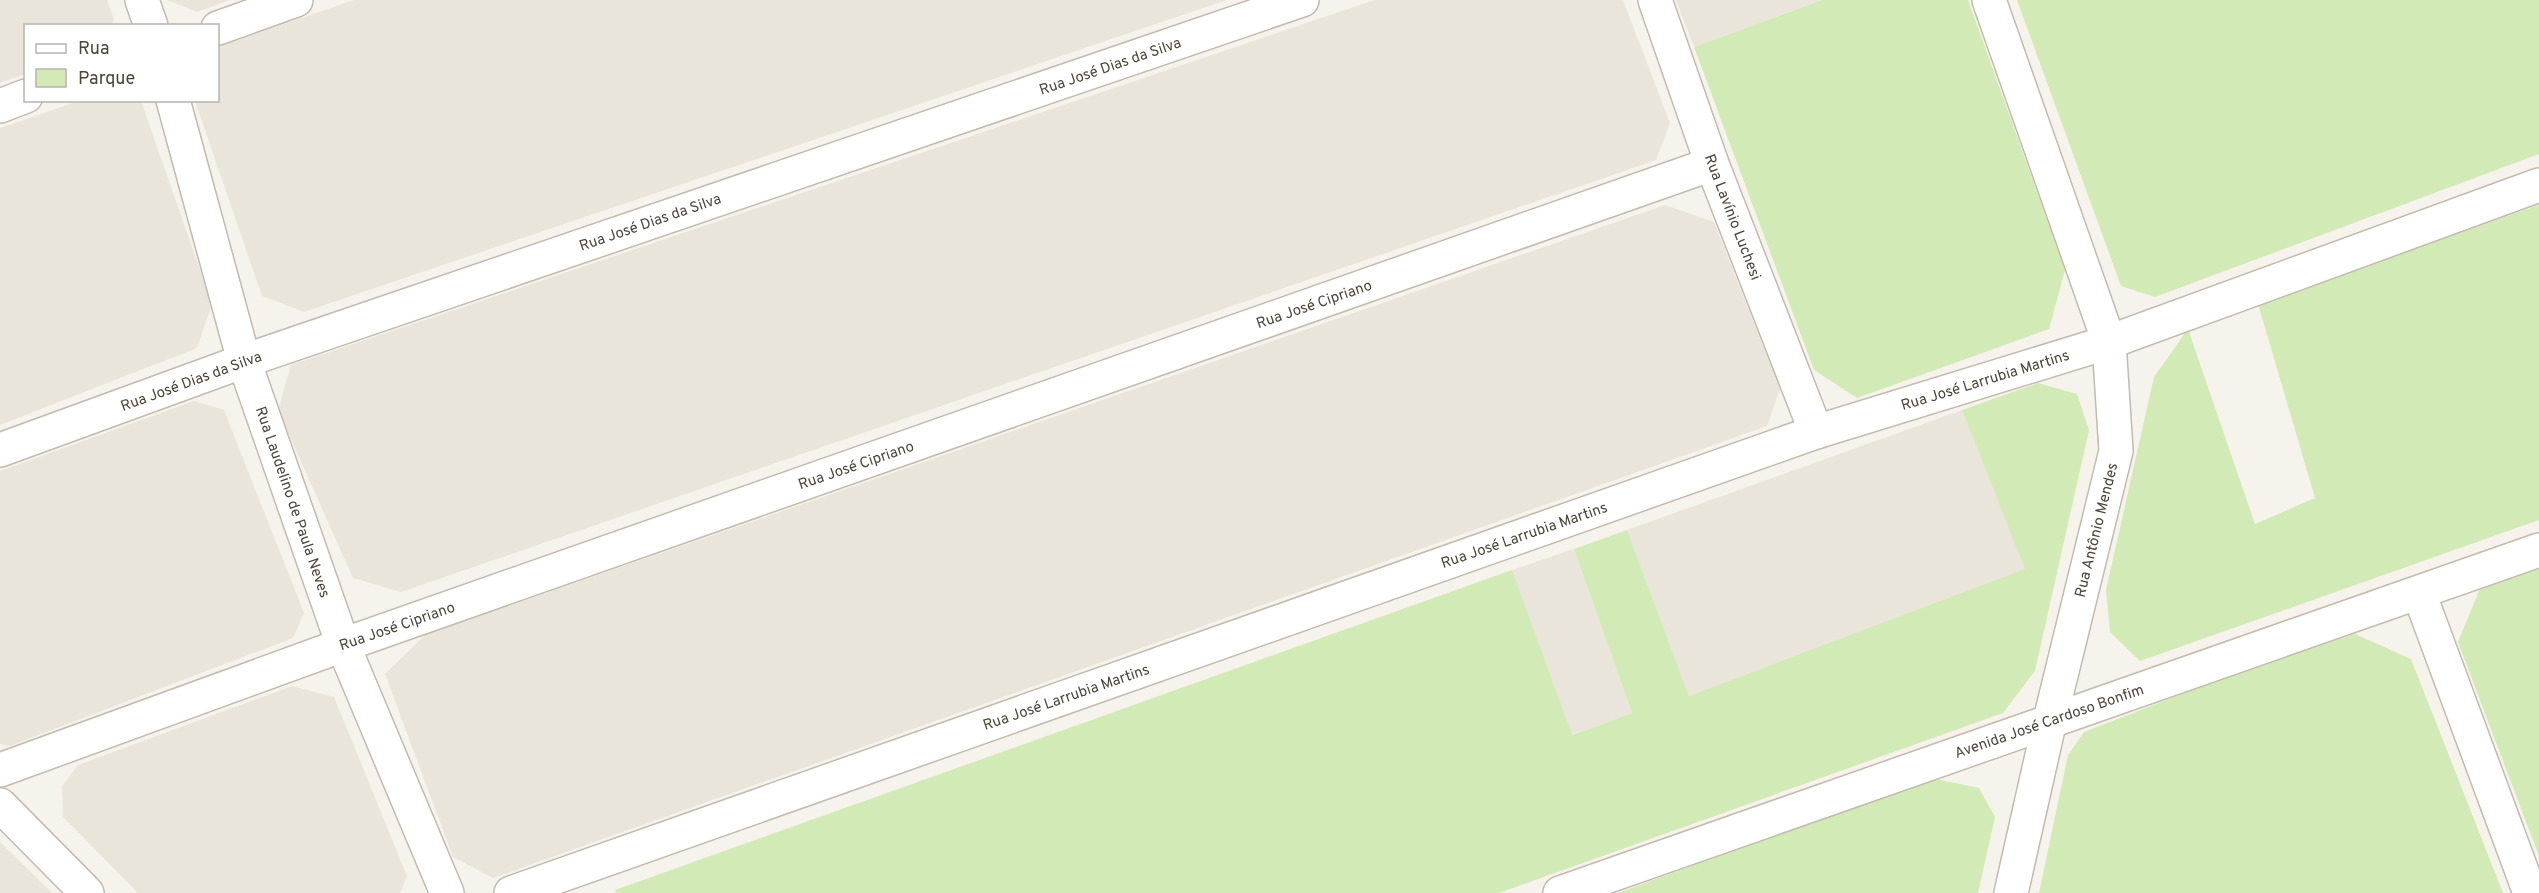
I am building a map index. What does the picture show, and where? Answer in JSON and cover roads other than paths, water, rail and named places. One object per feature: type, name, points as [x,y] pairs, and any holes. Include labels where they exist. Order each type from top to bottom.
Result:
[{"type":"street","points":[[142,0],[150,24]]},
{"type":"street","points":[[219,27],[296,0]]},
{"type":"street","name":"Rua José Dias da Silva","points":[[0,450],[244,361],[1302,0]]},
{"type":"street","name":"Rua Lavínio Luchesi","points":[[1655,0],[1712,164],[1816,432]]},
{"type":"street","name":"Rua Antônio Mendes","points":[[1989,0],[2109,342],[2116,451],[2010,893]]},
{"type":"street","points":[[0,106],[24,97]]},
{"type":"street","name":"Rua Laudelino de Paula Neves","points":[[173,102],[244,361],[344,645],[447,893]]},
{"type":"street","name":"Rua José Cipriano","points":[[0,770],[344,645],[1712,164]]},
{"type":"street","name":"Rua José Larrubia Martins","points":[[511,893],[1816,432],[2109,342],[2539,184]]},
{"type":"street","name":"Avenida José Cardoso Bonfim","points":[[1560,893],[2539,550]]},
{"type":"street","points":[[2419,593],[2530,893]]},
{"type":"street","points":[[0,806],[87,893]]}]
